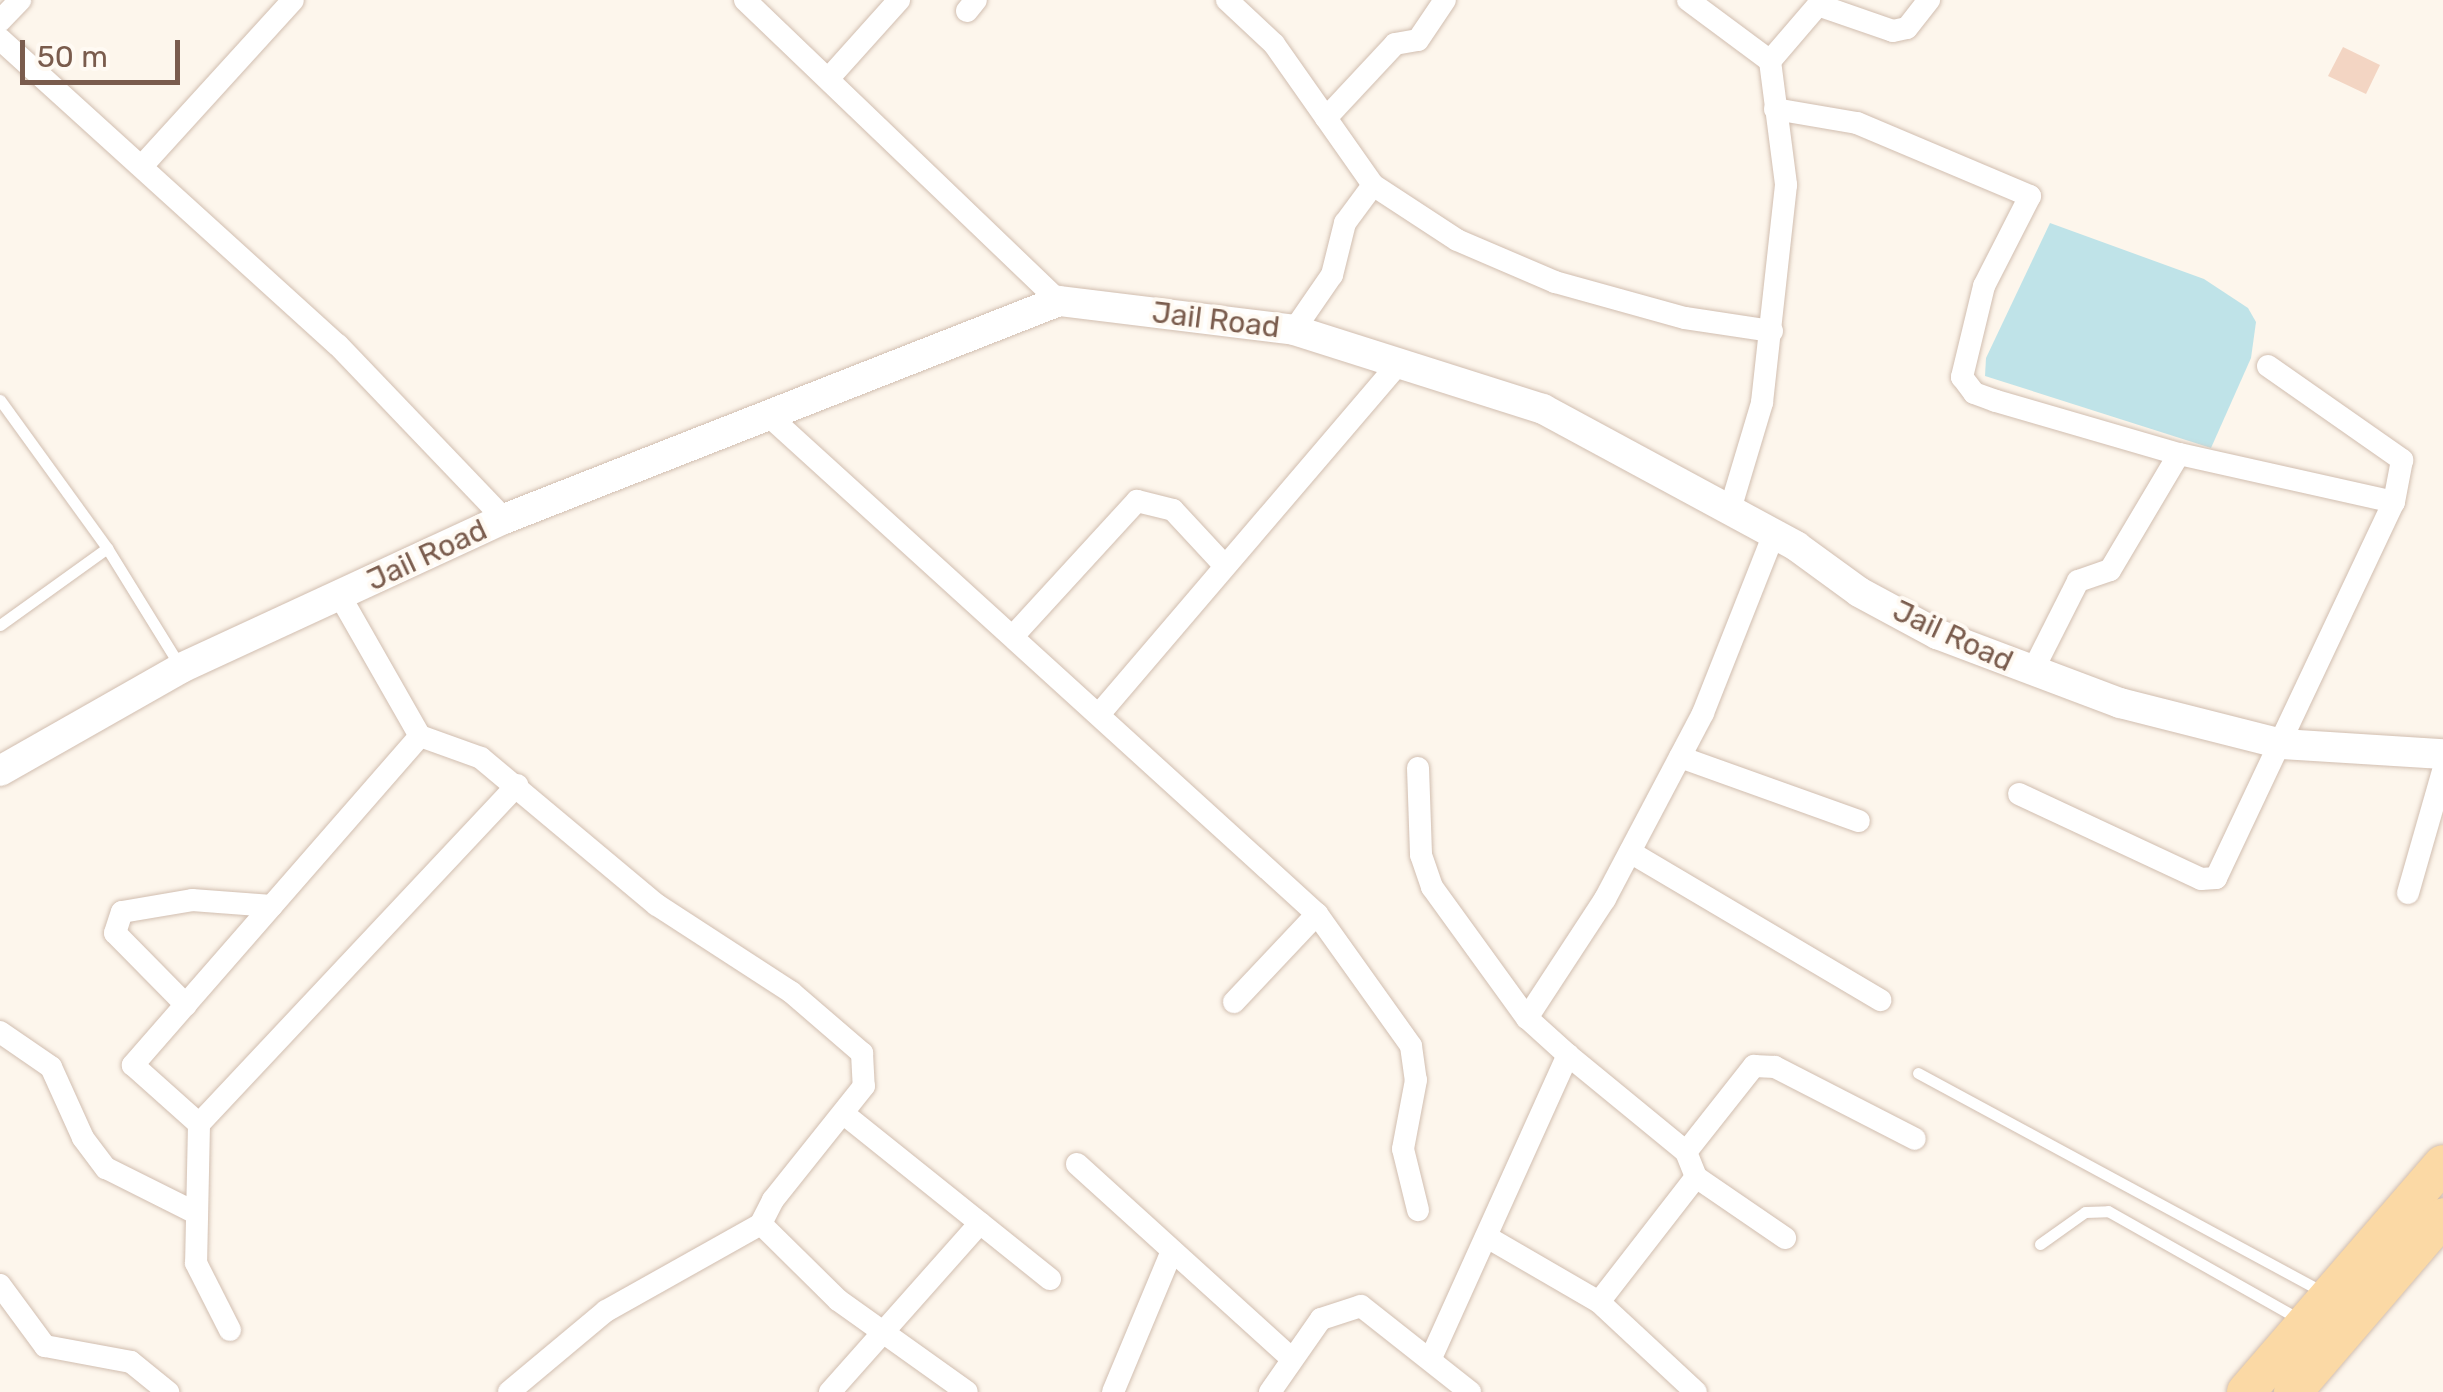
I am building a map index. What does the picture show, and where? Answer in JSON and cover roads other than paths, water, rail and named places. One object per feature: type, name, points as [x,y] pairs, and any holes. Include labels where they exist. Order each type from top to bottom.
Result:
[{"type":"main road","points":[[2246,1392],[2443,1164]]},
{"type":"main road","points":[[2293,1392],[2443,1217]]},
{"type":"street","points":[[0,21],[20,0]]},
{"type":"street","points":[[142,166],[293,0]]},
{"type":"street","points":[[745,0],[1060,301]]},
{"type":"street","points":[[829,78],[899,0]]},
{"type":"street","points":[[1227,0],[1274,44],[1374,185],[1457,240],[1556,282],[1686,318],[1772,331]]},
{"type":"street","points":[[1326,118],[1396,44],[1418,40],[1445,0]]},
{"type":"street","points":[[1688,0],[1770,62]]},
{"type":"street","points":[[1730,510],[1762,403],[1786,186],[1770,62],[1818,4],[1893,31],[1907,28],[1929,0]]},
{"type":"street","points":[[0,39],[338,344],[504,519]]},
{"type":"street","points":[[1775,109],[1857,123],[2030,196],[1984,286],[1962,377],[1974,392],[2179,454],[2394,502]]},
{"type":"street","points":[[1294,330],[1332,275],[1345,223],[1374,185]]},
{"type":"street","name":"Jail Road","points":[[0,771],[181,668],[504,519],[1060,301],[1294,330],[1544,409],[1774,534],[1922,625],[2032,672],[2202,728],[2282,744],[2443,754]]},
{"type":"street","points":[[1101,712],[1398,364]]},
{"type":"street","points":[[2019,794],[2201,879],[2216,878],[2394,502],[2402,460],[2268,366]]},
{"type":"street","points":[[768,416],[1101,712],[1317,914],[1411,1046],[1416,1080],[1403,1148],[1418,1210]]},
{"type":"street","points":[[2032,672],[2078,581],[2110,570],[2179,454]]},
{"type":"street","points":[[1014,634],[1138,501],[1172,510],[1225,566]]},
{"type":"street","points":[[1527,1018],[1630,852],[1680,757],[1774,534]]},
{"type":"street","points":[[340,596],[420,736],[481,758],[658,905],[791,992],[852,1044],[868,1070],[844,1114],[773,1200],[761,1224],[606,1311],[509,1392]]},
{"type":"street","points":[[199,1124],[133,1065],[420,736]]},
{"type":"street","points":[[1680,757],[1859,821]]},
{"type":"street","points":[[1418,768],[1422,855],[1432,887],[1527,1018],[1686,1152],[1696,1177],[1785,1238]]},
{"type":"street","points":[[2408,893],[2443,770]]},
{"type":"street","points":[[230,1330],[196,1263],[194,1212],[199,1124],[517,785]]},
{"type":"street","points":[[1630,852],[1880,1000]]},
{"type":"street","points":[[186,1004],[114,934],[122,912],[192,900],[272,906]]},
{"type":"street","points":[[1234,1002],[1317,914]]},
{"type":"street","points":[[0,1032],[51,1066],[84,1138],[106,1168],[194,1212]]},
{"type":"street","points":[[1431,1358],[1568,1054]]},
{"type":"street","points":[[1686,1152],[1754,1066],[1775,1067],[1915,1139]]},
{"type":"street","points":[[844,1114],[1050,1279]]},
{"type":"street","points":[[1077,1164],[1291,1358]]},
{"type":"street","points":[[1599,1302],[1696,1177]]},
{"type":"street","points":[[830,1392],[980,1223]]},
{"type":"street","points":[[761,1224],[882,1336],[967,1392]]},
{"type":"street","points":[[1487,1237],[1599,1302],[1696,1392]]},
{"type":"street","points":[[1112,1392],[1172,1250]]},
{"type":"street","points":[[0,1285],[44,1346],[131,1362],[168,1392]]},
{"type":"street","points":[[1270,1392],[1322,1320],[1361,1306],[1470,1392]]},
{"type":"lane","points":[[0,400],[108,548],[181,668]]},
{"type":"lane","points":[[0,625],[108,548]]},
{"type":"lane","points":[[1918,1073],[2317,1309]]},
{"type":"lane","points":[[2040,1244],[2085,1212],[2108,1211],[2317,1309]]},
{"type":"water","points":[[2050,223],[2204,279],[2248,308],[2256,322],[2251,358],[2211,448],[1985,376],[1986,358]]}]
